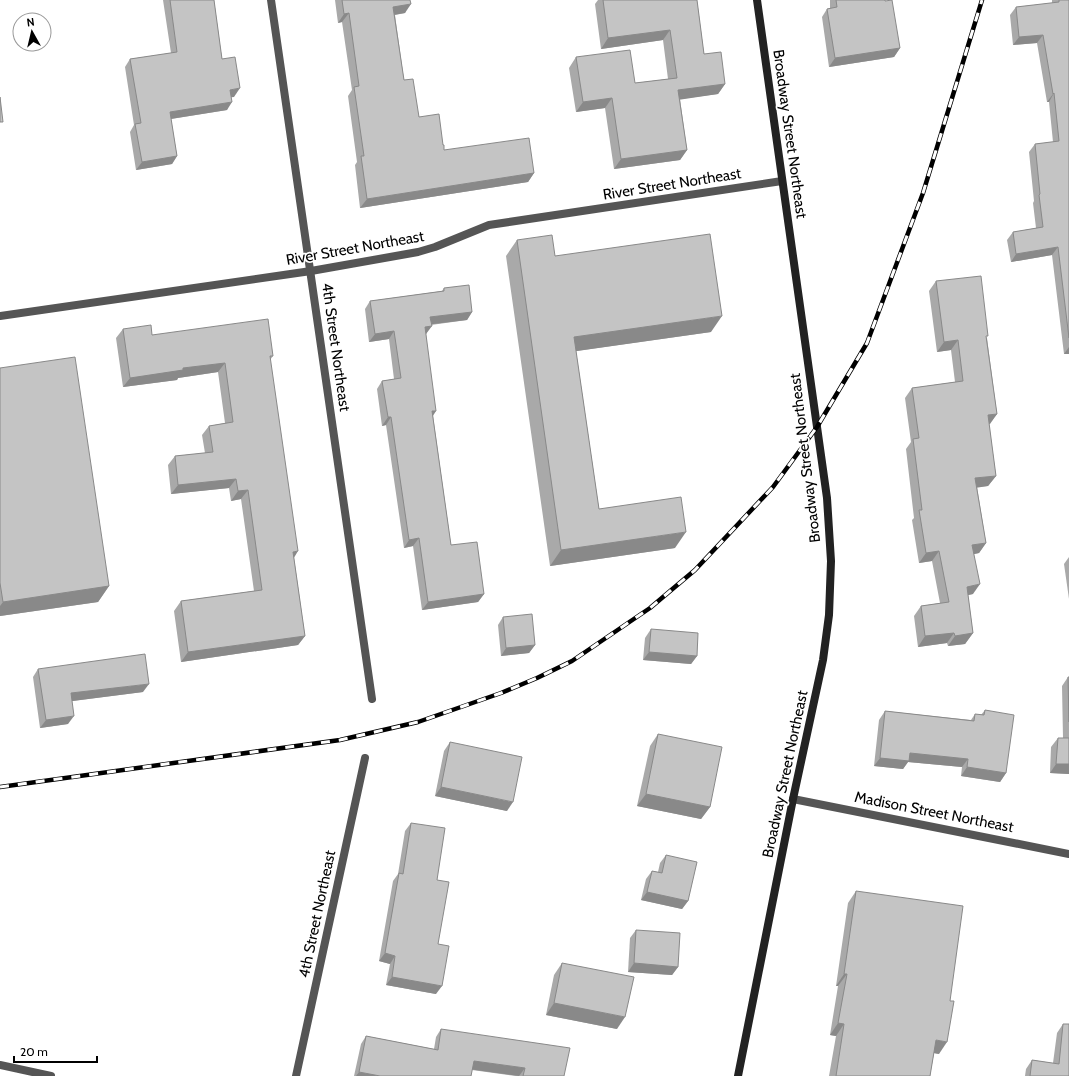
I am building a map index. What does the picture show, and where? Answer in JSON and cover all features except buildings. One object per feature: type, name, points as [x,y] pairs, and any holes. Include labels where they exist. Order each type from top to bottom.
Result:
[{"type":"main road","name":"Broadway Street Northeast","points":[[738,1076],[793,799],[823,660],[829,615],[831,561],[827,498],[758,0]]},
{"type":"street","name":"4th Street Northeast","points":[[271,0],[372,699]]},
{"type":"street","name":"River Street Northeast","points":[[0,316],[311,271],[418,252],[435,247],[489,225],[782,181]]},
{"type":"street","name":"4th Street Northeast","points":[[296,1076],[365,758]]},
{"type":"street","name":"Madison Street Northeast","points":[[793,799],[1069,854]]},
{"type":"street","points":[[0,1065],[51,1076]]},
{"type":"railway","points":[[0,787],[340,740],[418,722],[501,693],[572,661],[650,608],[695,570],[773,487],[817,427],[867,343],[923,193],[982,0]]}]
